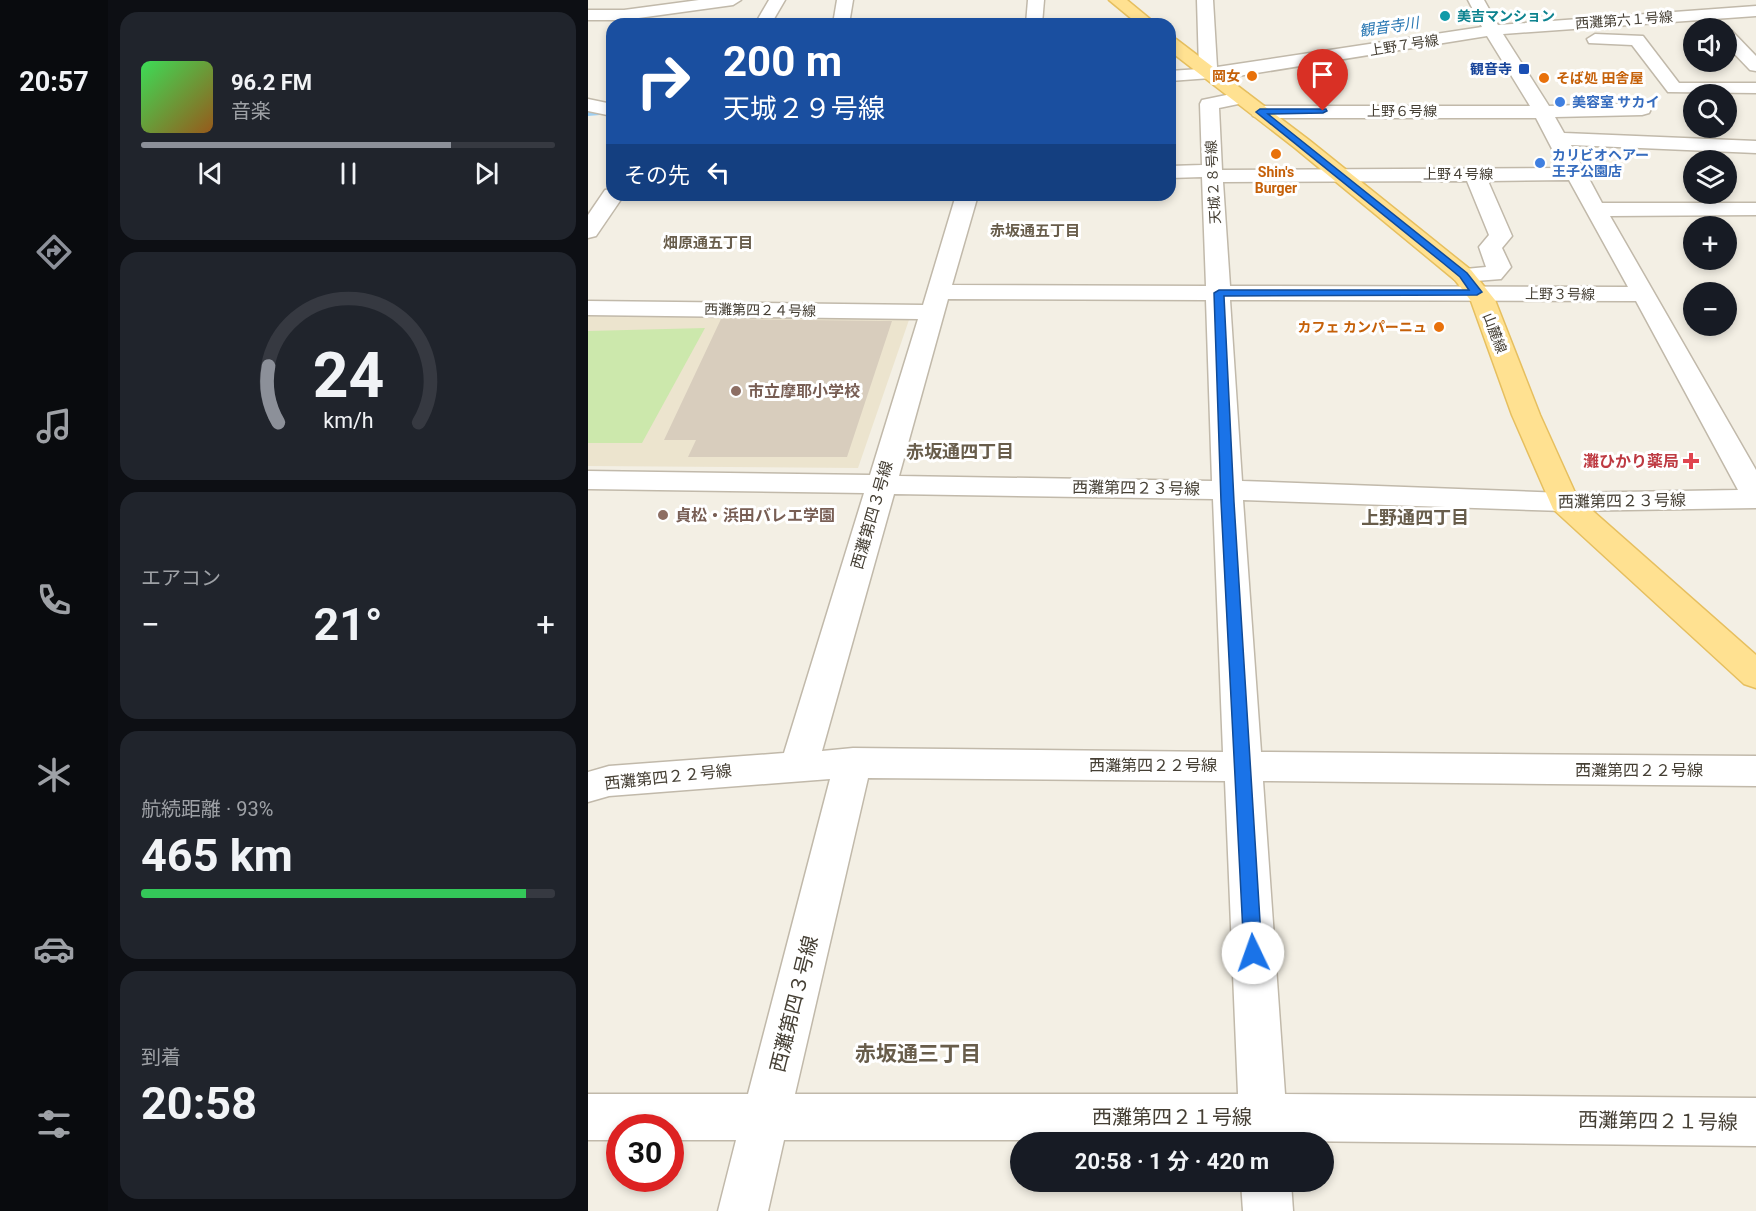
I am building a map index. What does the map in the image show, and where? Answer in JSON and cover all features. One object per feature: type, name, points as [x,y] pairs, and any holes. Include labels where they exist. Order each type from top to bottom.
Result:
[{"type":"main road","points":[[1117,0],[1140,18]]},
{"type":"main road","name":"山麓線","points":[[1176,47],[1340,175],[1470,284],[1483,300],[1526,415],[1564,502],[1756,675]]},
{"type":"street","points":[[588,15],[624,15],[733,0]]},
{"type":"street","points":[[766,18],[777,0]]},
{"type":"street","points":[[842,18],[845,0]]},
{"type":"street","points":[[1034,18],[1036,0]]},
{"type":"street","points":[[1205,0],[1208,71]]},
{"type":"street","points":[[1476,0],[1543,112],[1643,294],[1742,448],[1756,498]]},
{"type":"street","name":"西灘第六１号線","points":[[1492,30],[1756,11]]},
{"type":"street","points":[[1706,14],[1710,18]]},
{"type":"street","points":[[1574,24],[1584,39],[1637,40],[1674,88],[1756,88]]},
{"type":"street","name":"上野７号線","points":[[1176,75],[1492,30]]},
{"type":"street","points":[[1737,46],[1756,66]]},
{"type":"street","name":"天城２８号線","points":[[1251,105],[1209,104],[1227,490],[1263,1130]]},
{"type":"street","points":[[588,105],[606,110]]},
{"type":"street","name":"上野６号線","points":[[1251,105],[1543,112],[1642,109]]},
{"type":"street","points":[[588,118],[606,116]]},
{"type":"street","points":[[1557,139],[1756,147]]},
{"type":"street","name":"上野４号線","points":[[1176,172],[1340,175],[1576,174]]},
{"type":"street","points":[[1470,284],[1493,274],[1499,267],[1490,247],[1501,236],[1474,174]]},
{"type":"street","points":[[588,231],[609,201]]},
{"type":"street","name":"西灘第四３号線","points":[[799,765],[965,201]]},
{"type":"street","points":[[1595,210],[1749,209],[1756,227]]},
{"type":"street","name":"西灘第四２４号線","points":[[588,308],[936,302],[1470,284]]},
{"type":"street","name":"上野３号線","points":[[1470,284],[1643,294]]},
{"type":"street","name":"西灘第四２３号線","points":[[588,480],[1227,490],[1564,502],[1756,498]]},
{"type":"street","name":"西灘第四３号線","points":[[743,1211],[853,763]]},
{"type":"street","name":"西灘第四２２号線","points":[[588,787],[609,781],[799,765],[853,763],[1756,771]]},
{"type":"street","name":"西灘第四２１号線","points":[[588,1117],[766,1118],[1263,1130],[1756,1122]]},
{"type":"street","points":[[1267,1192],[1268,1211]]},
{"type":"shaded area","name":"市立摩耶小学校","points":[[588,316],[910,317],[858,468],[588,466]]},
{"type":"green space","points":[[705,328],[642,443],[588,443],[588,331]]},
{"type":"building","points":[[721,319],[892,321],[847,457],[688,457],[696,440],[664,440]]},
{"type":"waterway","name":"観音寺川","points":[[588,114],[606,112]]},
{"type":"place","name":"美吉マンション","points":[[1445,16]]},
{"type":"place","name":"観音寺","points":[[1524,69]]},
{"type":"place","name":"岡女","points":[[1252,76]]},
{"type":"place","name":"そば処 田舎屋","points":[[1544,78]]},
{"type":"place","name":"美容室 サカイ","points":[[1560,102]]},
{"type":"place","name":"Shin's Burger","points":[[1276,154]]},
{"type":"place","name":"カリビオヘアー 王子公園店","points":[[1540,163]]},
{"type":"place","name":"カフェ カンパーニュ","points":[[1439,327]]},
{"type":"place","name":"市立摩耶小学校","points":[[736,391]]},
{"type":"place","name":"灘ひかり薬局","points":[[1691,461]]},
{"type":"place","name":"貞松・浜田バレエ学園","points":[[663,515]]},
{"type":"district","name":"赤坂通五丁目","points":[[1035,231]]},
{"type":"district","name":"畑原通五丁目","points":[[708,243]]},
{"type":"district","name":"赤坂通四丁目","points":[[960,451]]},
{"type":"district","name":"上野通四丁目","points":[[1415,517]]},
{"type":"district","name":"赤坂通三丁目","points":[[918,1054]]},
{"type":"route","points":[[1253,953],[1219,293],[1477,292],[1463,275],[1260,112],[1323,111]]}]
